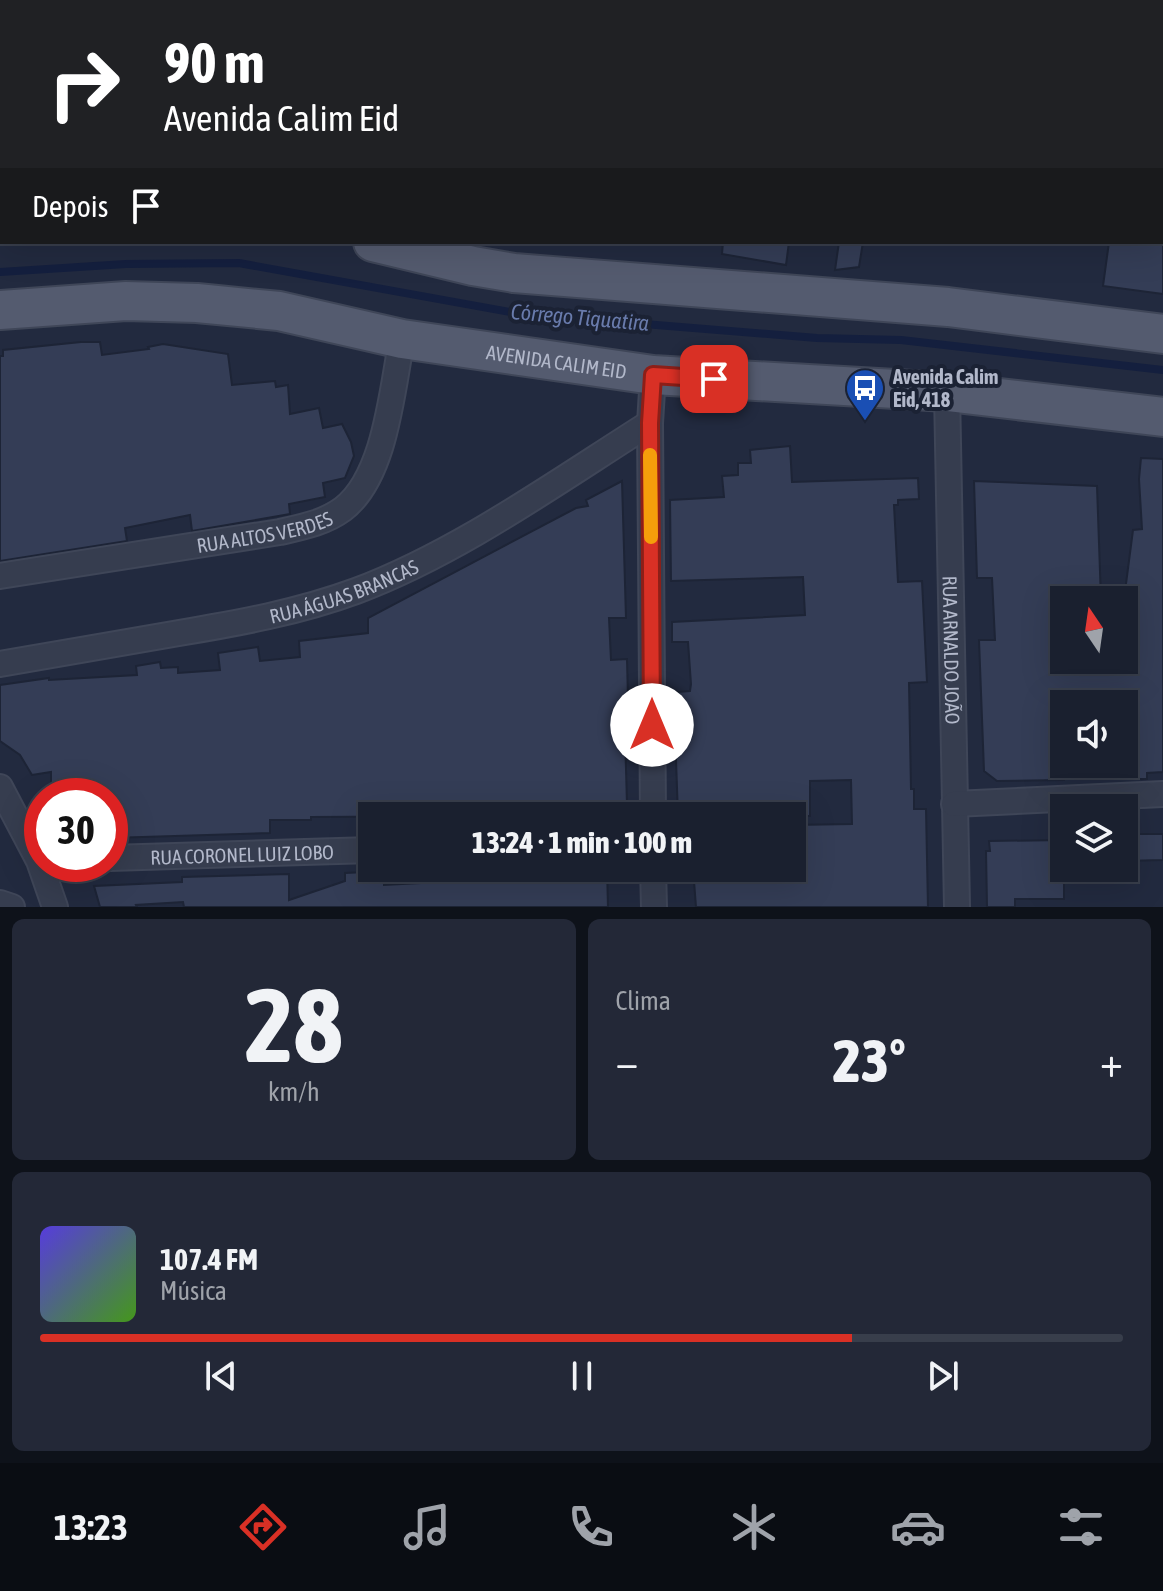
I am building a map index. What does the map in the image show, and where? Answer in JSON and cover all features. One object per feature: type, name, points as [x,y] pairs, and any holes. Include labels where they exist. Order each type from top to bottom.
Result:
[{"type":"main road","points":[[381,244],[514,273],[948,307],[1163,334]]},
{"type":"main road","name":"AVENIDA CALIM EID","points":[[0,310],[126,301],[197,303],[279,311],[402,339],[653,375],[947,392],[1163,417]]},
{"type":"street","name":"RUA ALTOS VERDES","points":[[0,576],[280,532],[317,523],[342,510],[361,492],[374,463],[384,430],[402,339]]},
{"type":"street","points":[[653,375],[650,423],[653,802]]},
{"type":"street","name":"RUA ARNALDO JOÃO","points":[[947,392],[957,907]]},
{"type":"street","name":"RUA ÁGUAS BRANCAS","points":[[0,664],[302,609],[356,591],[410,567],[494,521],[650,423]]},
{"type":"street","points":[[0,787],[24,830]]},
{"type":"street","points":[[954,804],[1163,794]]},
{"type":"street","name":"RUA CORONEL LUIZ LOBO","points":[[128,857],[358,850]]},
{"type":"street","points":[[47,882],[55,907]]},
{"type":"street","points":[[653,882],[654,907]]},
{"type":"street","points":[[0,903],[12,907]]},
{"type":"building","points":[[723,244],[789,244],[786,265],[722,254]]},
{"type":"building","points":[[839,244],[863,244],[859,267],[835,270]]},
{"type":"building","points":[[1109,244],[1163,244],[1163,294],[1103,286]]},
{"type":"building","points":[[100,342],[102,355],[149,349],[163,344],[228,354],[232,385],[275,381],[276,387],[288,385],[290,414],[319,408],[323,428],[342,424],[354,456],[345,478],[323,483],[325,497],[289,504],[290,514],[192,531],[190,515],[125,528],[127,541],[0,561],[0,356],[3,356],[3,350]]},
{"type":"building","points":[[790,446],[792,482],[918,478],[919,499],[898,500],[898,505],[894,505],[898,582],[922,581],[927,682],[909,683],[911,789],[914,789],[914,809],[926,809],[928,907],[696,907],[694,882],[806,882],[806,825],[852,824],[851,780],[810,781],[810,816],[806,816],[806,802],[678,802],[674,703],[676,692],[690,691],[691,684],[688,642],[672,642],[672,622],[805,615],[803,577],[671,581],[670,500],[724,497],[722,476],[738,475],[738,463],[751,463],[750,450]]},
{"type":"building","points":[[1141,458],[1163,459],[1163,772],[1147,773],[1147,779],[1124,779],[1138,778],[1138,690],[1050,690],[1050,778],[1064,780],[997,781],[984,771],[979,640],[995,640],[992,578],[977,578],[974,481],[1097,486],[1101,586],[1050,586],[1050,674],[1138,674],[1138,586],[1126,586],[1133,530],[1142,529]]},
{"type":"building","points":[[622,481],[626,618],[609,618],[611,660],[627,659],[628,699],[624,699],[627,802],[358,802],[358,817],[270,820],[270,833],[128,837],[128,778],[51,778],[51,772],[32,775],[20,755],[0,741],[0,685],[49,678],[137,675],[136,666],[160,662],[161,668],[178,667],[178,673],[220,670],[218,653],[258,647],[260,661],[300,657],[299,641],[368,633],[368,618],[576,508],[588,506],[586,500]]},
{"type":"building","points":[[1138,834],[1163,834],[1163,860],[1138,861]]},
{"type":"building","points":[[1050,840],[1050,882],[1064,882],[1064,899],[1015,899],[1015,907],[987,907],[986,851],[990,851],[989,841]]},
{"type":"building","points":[[358,872],[358,882],[384,882],[384,885],[607,882],[608,907],[184,907],[183,902],[100,907],[94,886],[182,882],[182,877],[289,874],[289,900],[345,881],[345,873]]},
{"type":"waterway","name":"Córrego Tiquatira","points":[[0,272],[126,264],[239,263],[521,314],[817,338],[901,340],[1163,370]]},
{"type":"slow traffic","points":[[650,455],[651,537]]},
{"type":"place","name":"Avenida Calim Eid, 418","points":[[865,422]]},
{"type":"route","points":[[652,725],[650,423],[653,375],[714,379]]}]
